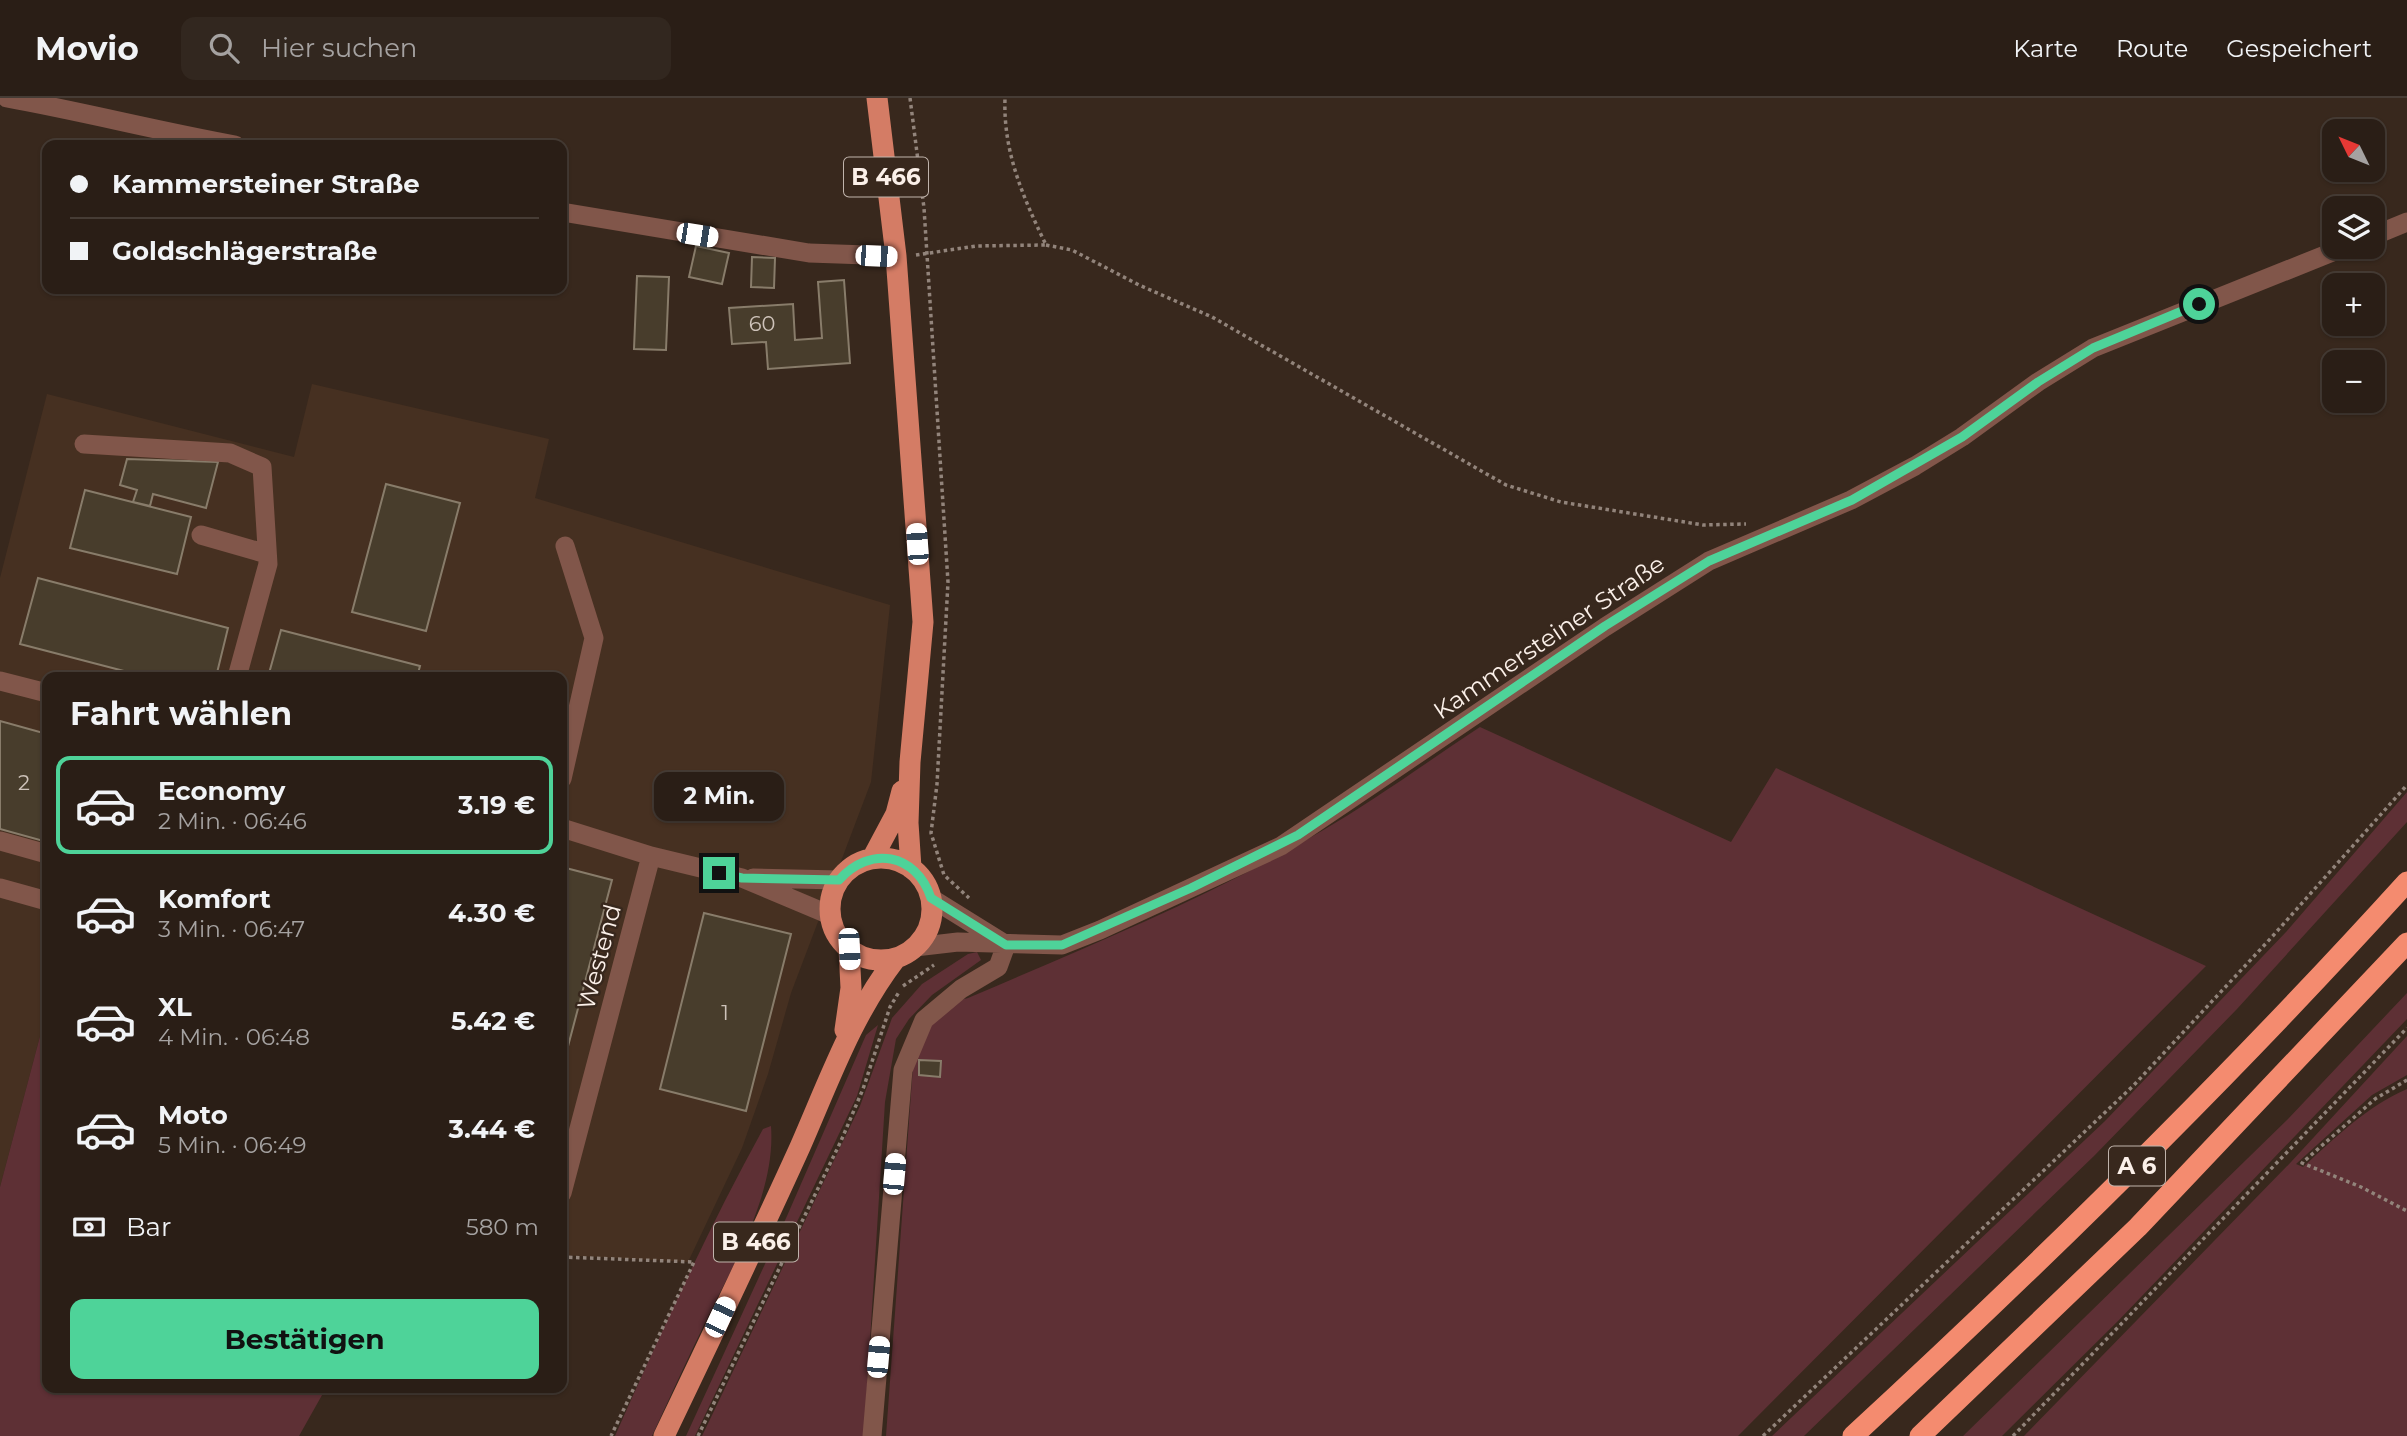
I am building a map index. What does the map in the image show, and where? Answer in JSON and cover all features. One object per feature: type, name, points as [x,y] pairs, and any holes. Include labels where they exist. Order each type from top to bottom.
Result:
[{"type":"highway","name":"A 6","points":[[1853,1436],[2005,1295],[2143,1159],[2303,996],[2407,882]]},
{"type":"highway","name":"A 6","points":[[1920,1436],[2138,1227],[2407,943]]},
{"type":"main road","name":"B 466","points":[[877,98],[896,256],[923,622],[910,762],[908,822],[911,868]]},
{"type":"main road","name":"B 466","points":[[872,859],[896,814],[910,762]]},
{"type":"main road","points":[[885,858],[911,868],[927,887],[931,898],[929,925],[915,947],[896,958],[880,960],[863,957],[849,949],[840,940],[831,915],[830,903],[839,880],[848,870],[872,859],[885,858]]},
{"type":"main road","name":"B 466","points":[[842,1045],[851,988],[849,949]]},
{"type":"main road","name":"B 466","points":[[664,1436],[800,1145],[842,1045],[878,982],[896,958]]},
{"type":"street","points":[[7,98],[211,140]]},
{"type":"street","points":[[567,213],[809,253],[896,256]]},
{"type":"street","points":[[2385,231],[2407,222]]},
{"type":"street","name":"Kammersteiner Straße","points":[[915,947],[958,942],[1062,945],[1281,846],[1605,626],[1709,561],[1852,500],[1915,466],[2093,348],[2322,256]]},
{"type":"street","points":[[84,444],[230,453],[262,467],[268,564],[238,672]]},
{"type":"street","points":[[201,535],[267,554]]},
{"type":"street","points":[[565,546],[594,638],[567,757]]},
{"type":"street","points":[[0,681],[42,692]]},
{"type":"street","points":[[567,830],[651,856],[742,878],[831,915]]},
{"type":"street","points":[[0,841],[42,852]]},
{"type":"street","name":"Westend","points":[[567,1174],[651,856]]},
{"type":"street","points":[[742,878],[839,880]]},
{"type":"street","points":[[0,888],[42,900]]},
{"type":"street","points":[[872,1436],[902,1070],[924,1020],[961,989],[998,967],[1006,945],[931,898]]},
{"type":"path","points":[[1005,98],[1004,118],[1018,185],[1046,245]]},
{"type":"path","points":[[896,256],[976,246],[1046,245],[1072,250],[1139,285],[1212,317],[1506,485],[1561,502],[1703,525],[1758,523],[1768,534]]},
{"type":"path","points":[[1763,1436],[2134,1085],[2280,928],[2407,785]]},
{"type":"path","points":[[2012,1436],[2407,1028]]},
{"type":"path","points":[[2407,1080],[2375,1099],[2302,1163],[2361,1187],[2407,1211]]},
{"type":"path","points":[[567,1257],[694,1262],[611,1436]]},
{"type":"shaded area","points":[[312,384],[549,439],[535,498],[890,605],[871,782],[791,993],[768,1074],[742,1148],[688,1262],[567,1255],[567,672],[42,672],[42,1029],[0,1187],[0,578],[47,394],[294,457]]},
{"type":"shaded area","points":[[1480,727],[1731,842],[1776,768],[2206,966],[1738,1436],[886,1436],[913,1066],[920,1045],[939,1015],[957,1002],[1147,921],[1278,856],[1361,807]]},
{"type":"shaded area","points":[[2407,792],[2407,822],[2237,1009],[2094,1156],[1804,1436],[1772,1436],[2105,1121],[2286,932]]},
{"type":"shaded area","points":[[977,952],[981,960],[932,995],[909,1019],[896,1039],[885,1102],[864,1436],[702,1436],[860,1106],[892,1018],[922,984],[968,954]]},
{"type":"shaded area","points":[[2407,993],[2407,1019],[2119,1320],[2002,1436],[1963,1436],[2288,1119]]},
{"type":"shaded area","points":[[878,1025],[857,1096],[695,1436],[686,1436],[866,1035]]},
{"type":"shaded area","points":[[42,1029],[42,1393],[323,1393],[299,1436],[0,1436],[0,1187]]},
{"type":"shaded area","points":[[2407,1036],[2407,1075],[2372,1095],[2296,1164],[2303,1167],[2365,1114],[2407,1089],[2407,1436],[2024,1436],[2291,1162]]},
{"type":"shaded area","points":[[771,1126],[771,1151],[760,1203],[652,1436],[615,1436],[723,1205],[763,1129]]},
{"type":"building","points":[[696,246],[729,253],[722,284],[689,277]]},
{"type":"building","points":[[752,257],[775,258],[774,288],[751,287]]},
{"type":"building","points":[[637,276],[669,277],[666,350],[634,349]]},
{"type":"building","points":[[844,280],[850,363],[768,369],[766,342],[732,344],[729,308],[793,304],[795,340],[822,338],[818,282]]},
{"type":"building","points":[[127,459],[218,462],[206,508],[153,494],[150,506],[133,502],[137,490],[120,485]]},
{"type":"building","points":[[386,484],[460,503],[426,631],[352,612]]},
{"type":"building","points":[[85,490],[191,517],[177,574],[70,548]]},
{"type":"building","points":[[38,578],[228,628],[217,672],[128,672],[20,644]]},
{"type":"building","points":[[281,630],[420,666],[418,672],[269,672]]},
{"type":"building","points":[[0,721],[42,733],[42,841],[0,829]]},
{"type":"building","points":[[567,868],[612,880],[567,1050]]},
{"type":"building","points":[[704,913],[791,934],[746,1111],[660,1089]]},
{"type":"building","points":[[919,1060],[941,1061],[940,1077],[919,1075]]},
{"type":"route","points":[[719,873],[742,878],[839,880],[859,863],[885,858],[899,861],[911,868],[920,876],[931,898],[1006,945],[1062,945],[1281,846],[1354,799],[1605,626],[1709,561],[1852,500],[1962,437],[2038,382],[2093,348],[2199,304]]}]
